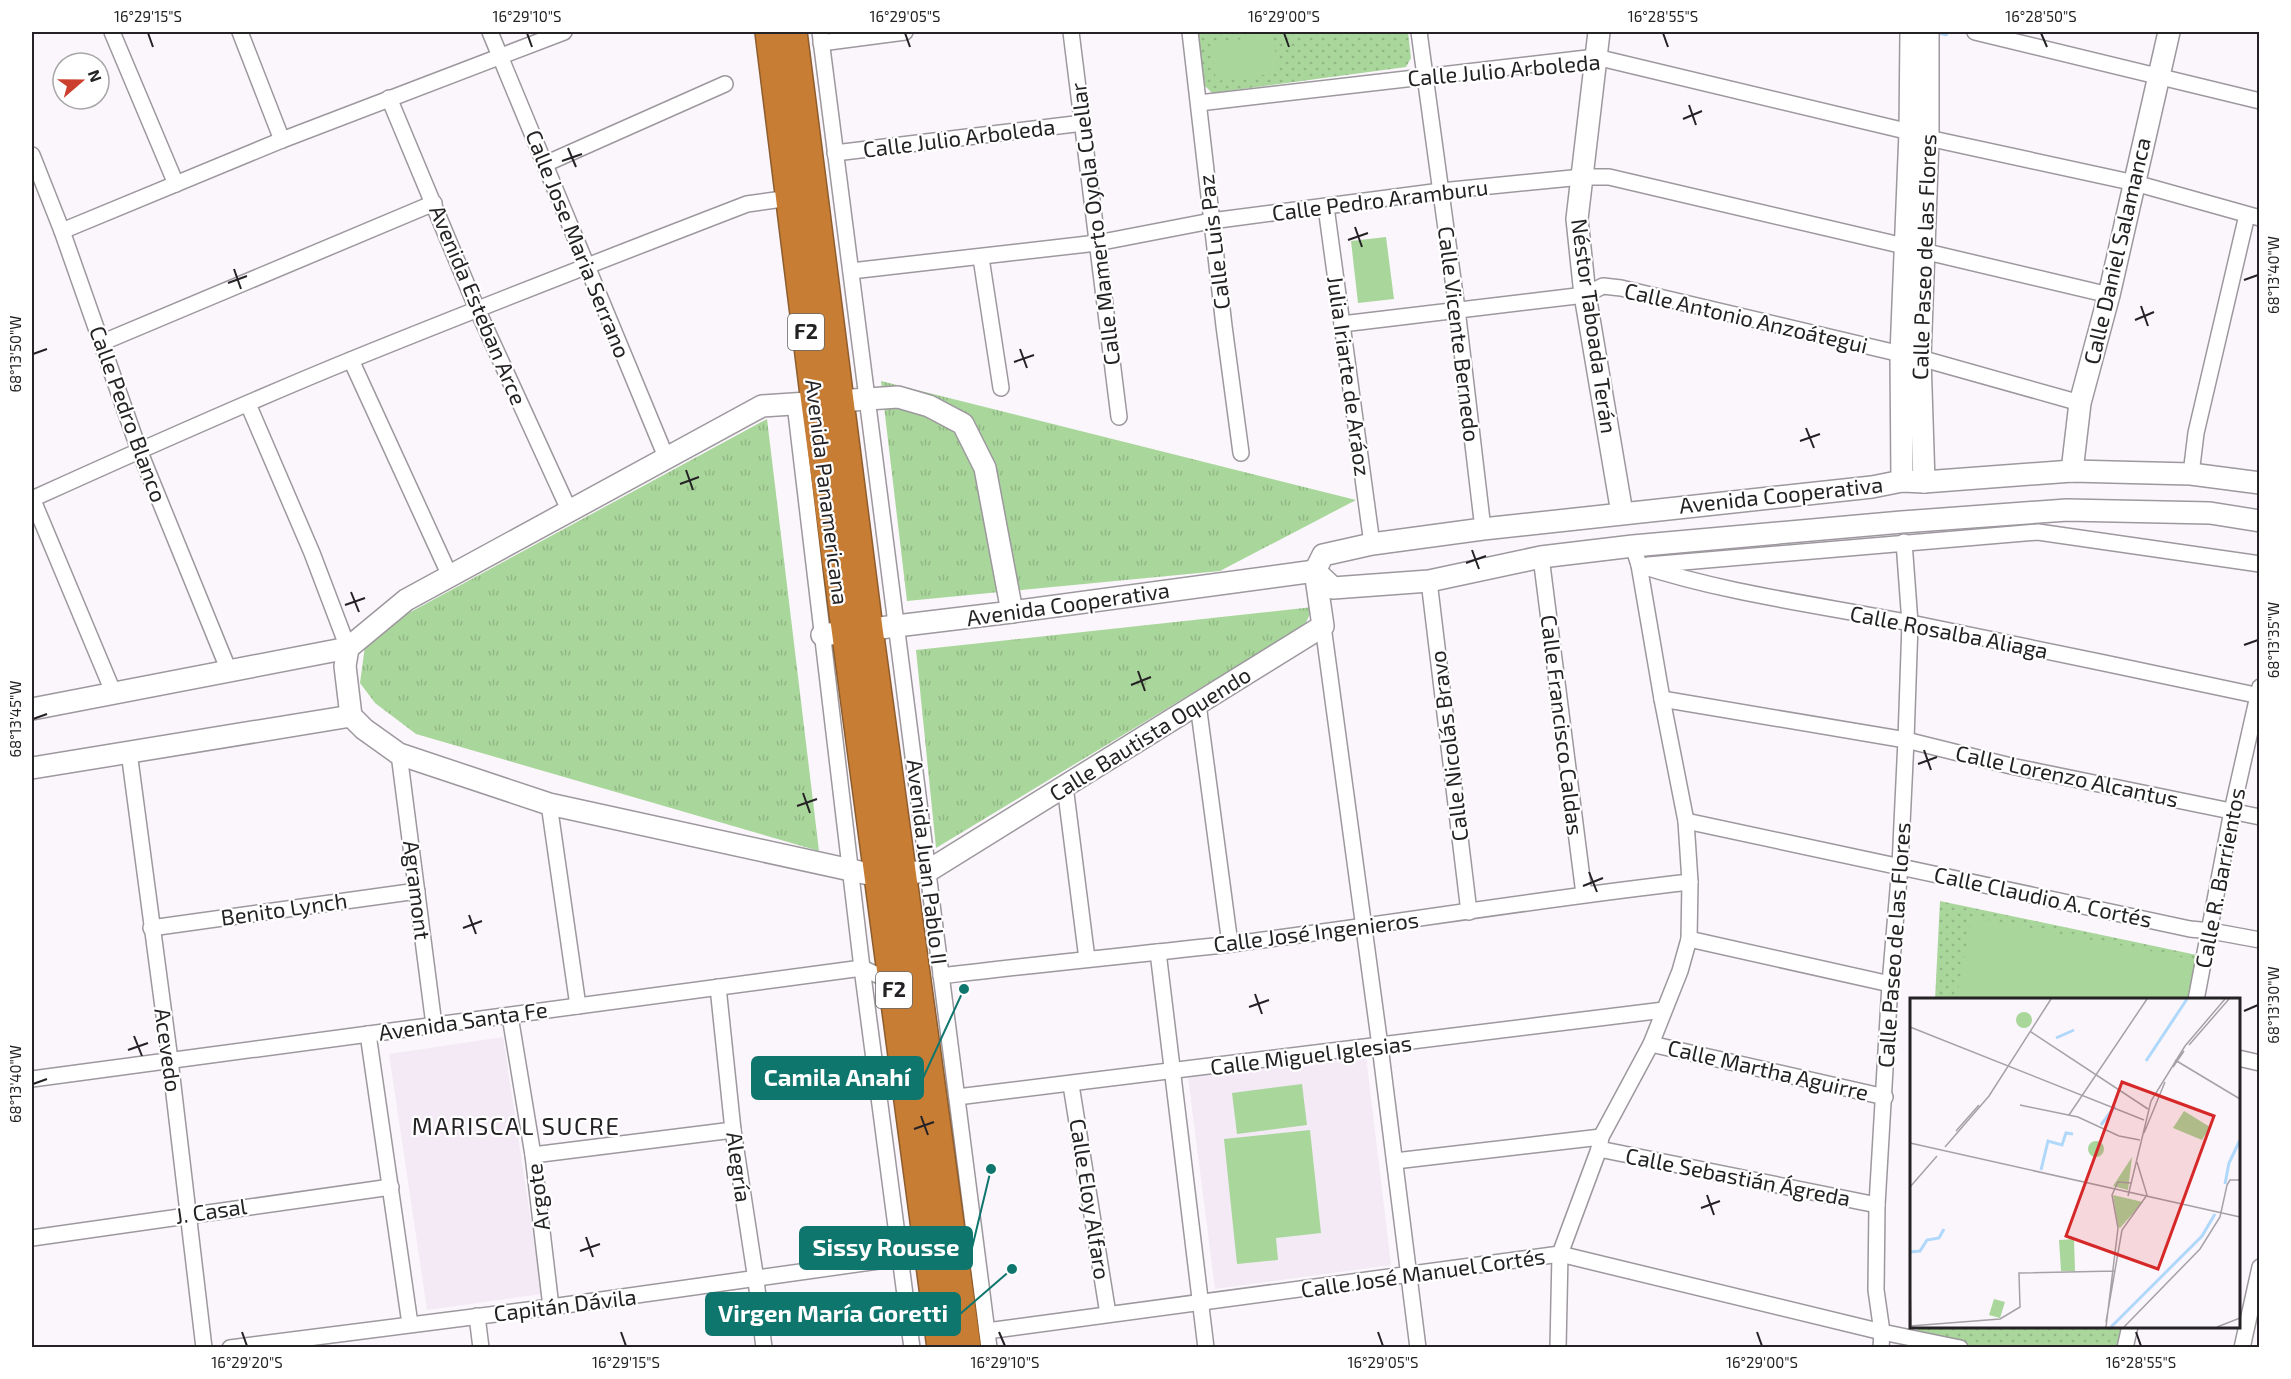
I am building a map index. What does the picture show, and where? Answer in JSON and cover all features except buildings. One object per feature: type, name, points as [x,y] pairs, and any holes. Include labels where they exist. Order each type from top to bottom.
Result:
[{"type":"highway","name":"Avenida Panamericana","points":[[769,32],[845,632]]},
{"type":"highway","name":"Avenida Panamericana","points":[[793,32],[817,403]]},
{"type":"highway","name":"Avenida Juan Pablo II","points":[[845,632],[903,874],[977,1339]]},
{"type":"highway","name":"Avenida Juan Pablo II","points":[[903,874],[893,982],[941,1347]]},
{"type":"street","points":[[112,32],[176,184]]},
{"type":"street","name":"Calle Jose Maria Serrano","points":[[490,32],[666,457]]},
{"type":"street","points":[[62,231],[282,140],[564,32]]},
{"type":"street","points":[[897,626],[820,37],[905,32]]},
{"type":"street","name":"Calle Mamerto Oyola Cuellar","points":[[1071,32],[1119,417]]},
{"type":"street","name":"Calle Luis Paz","points":[[1190,32],[1211,222],[1241,453]]},
{"type":"street","name":"Calle Vicente Bernedo","points":[[1419,32],[1457,309],[1483,530]]},
{"type":"street","name":"Néstor Taboada Terán","points":[[1599,32],[1576,219],[1585,295],[1622,513]]},
{"type":"street","name":"Calle Paseo de las Flores","points":[[1911,32],[1919,135]]},
{"type":"street","name":"Calle Paseo de las Flores","points":[[1902,481],[1910,356],[1919,135],[1928,32]]},
{"type":"street","points":[[1975,32],[2259,101]]},
{"type":"street","name":"Calle Daniel Salamanca","points":[[2072,471],[2080,403],[2109,296],[2169,32]]},
{"type":"street","points":[[246,33],[282,140]]},
{"type":"street","name":"Calle Julio Arboleda","points":[[1198,103],[1596,57],[1919,135],[2134,183],[2253,217]]},
{"type":"street","points":[[545,164],[725,84]]},
{"type":"street","name":"Avenida Esteban Arce","points":[[389,98],[477,309],[570,512]]},
{"type":"street","name":"Calle Julio Arboleda","points":[[836,153],[1083,123]]},
{"type":"street","name":"Calle Pedro Blanco","points":[[32,155],[62,231],[139,450],[229,671]]},
{"type":"street","name":"Calle Pedro Aramburu","points":[[851,271],[1097,243],[1211,222],[1441,191],[1582,177],[1609,177],[2109,296]]},
{"type":"street","points":[[114,694],[32,499],[139,450],[477,309],[747,204],[790,198]]},
{"type":"street","points":[[101,343],[434,203]]},
{"type":"street","name":"Julia Iriarte de Aráoz","points":[[1326,207],[1372,544]]},
{"type":"street","points":[[2191,474],[2196,432],[2253,217]]},
{"type":"street","points":[[981,258],[1001,388]]},
{"type":"street","name":"Calle Antonio Anzoátegui","points":[[1342,324],[1585,295],[1603,286],[1621,288],[1910,356],[2080,403]]},
{"type":"street","name":"Calle Paseo de las Flores","points":[[1910,356],[1924,482]]},
{"type":"street","points":[[351,360],[450,576]]},
{"type":"street","points":[[32,710],[348,648],[406,600],[762,406],[898,397],[929,406],[963,423],[985,468],[1012,612]]},
{"type":"street","name":"Avenida Panamericana","points":[[817,403],[845,632]]},
{"type":"street","points":[[248,404],[312,553],[348,648],[345,666],[351,717],[364,729],[399,754],[549,804],[851,870],[903,874]]},
{"type":"street","name":"Avenida Cooperativa","points":[[1315,571],[1323,555],[1372,544],[1622,513],[1872,487],[1902,481],[1924,482],[2072,471],[2191,474],[2259,483]]},
{"type":"street","name":"Avenida Cooperativa","points":[[845,632],[1315,571],[1334,588],[1429,580],[1541,557],[1636,556],[1902,522],[2067,510],[2210,513],[2259,521]]},
{"type":"street","points":[[1558,1347],[1560,1254],[1600,1143],[1651,1044],[1680,971],[1689,939],[1690,882],[1686,821],[1636,556],[1904,542],[2038,532],[2259,564]]},
{"type":"street","name":"Calle Paseo de las Flores","points":[[1881,1347],[1882,1332],[1876,1290],[1877,1205],[1890,984],[1900,866],[1910,623],[1904,542]]},
{"type":"street","name":"Calle Rosalba Aliaga","points":[[1636,556],[1687,580],[1731,591],[1910,623],[2259,693]]},
{"type":"street","name":"Calle Francisco Caldas","points":[[1541,557],[1584,894]]},
{"type":"street","points":[[1315,571],[1380,1047],[1418,1347]]},
{"type":"street","name":"Calle Nicolás Bravo","points":[[1429,580],[1469,912]]},
{"type":"street","name":"Avenida Juan Pablo II","points":[[897,626],[903,874],[941,976],[957,1097],[977,1339],[989,1347]]},
{"type":"street","name":"Calle Bautista Oquendo","points":[[903,874],[1065,786],[1323,626]]},
{"type":"street","points":[[845,632],[851,870],[912,1347]]},
{"type":"street","name":"Calle R. Barrientos","points":[[2196,998],[2211,931],[2232,812],[2259,693]]},
{"type":"street","name":"Calle Lorenzo Alcantus","points":[[1662,699],[1906,740],[2011,766],[2259,817]]},
{"type":"street","points":[[1198,704],[1230,944]]},
{"type":"street","points":[[32,768],[351,717]]},
{"type":"street","name":"Acevedo","points":[[129,752],[170,1060],[204,1347]]},
{"type":"street","name":"Agramont","points":[[399,754],[434,1025]]},
{"type":"street","points":[[1065,786],[1087,959]]},
{"type":"street","points":[[549,804],[578,1006]]},
{"type":"street","name":"Calle Claudio A. Cortés","points":[[1686,821],[2190,929],[2259,940]]},
{"type":"street","name":"Calle José Ingenieros","points":[[941,976],[1230,944],[1584,894],[1690,882]]},
{"type":"street","name":"Benito Lynch","points":[[151,928],[417,891]]},
{"type":"street","points":[[1689,939],[1890,984]]},
{"type":"street","points":[[1158,952],[1206,1347]]},
{"type":"street","points":[[862,968],[893,982]]},
{"type":"street","name":"Avenida Santa Fe","points":[[32,1079],[862,968]]},
{"type":"street","name":"Alegría","points":[[718,987],[733,1130],[764,1347]]},
{"type":"street","name":"Calle Miguel Iglesias","points":[[957,1097],[1380,1047],[1664,1010]]},
{"type":"street","name":"Argote","points":[[510,1016],[533,1155],[551,1307]]},
{"type":"street","points":[[368,1034],[410,1324]]},
{"type":"street","name":"Calle Martha Aguirre","points":[[1651,1044],[1885,1096]]},
{"type":"street","points":[[2240,1058],[2259,1063]]},
{"type":"street","name":"Calle Eloy Alfaro","points":[[1071,1084],[1108,1314]]},
{"type":"street","points":[[533,1155],[733,1130]]},
{"type":"street","name":"Calle Sebastián Ágreda","points":[[1395,1161],[1600,1143],[1877,1205]]},
{"type":"street","name":"J. Casal","points":[[32,1238],[391,1187]]},
{"type":"street","name":"Calle José Manuel Cortés","points":[[977,1339],[1108,1314],[1560,1254],[1882,1332],[1960,1347]]},
{"type":"street","name":"Capitán Dávila","points":[[230,1347],[756,1280],[900,1258]]},
{"type":"street","points":[[2242,1347],[2259,1267]]},
{"type":"street","points":[[477,1316],[480,1347]]},
{"type":"street","points":[[2125,1347],[2130,1328]]},
{"type":"shaded area","points":[[503,1037],[542,1294],[427,1310],[389,1054]]},
{"type":"shaded area","points":[[1366,1055],[1391,1265],[1215,1289],[1188,1077]]},
{"type":"green space","points":[[1198,32],[1408,32],[1411,58],[1406,67],[1212,93],[1205,86]]},
{"type":"green space","points":[[1273,35],[1278,73],[1216,81],[1211,43]]},
{"type":"green space","points":[[1386,237],[1394,299],[1358,303],[1351,241]]},
{"type":"green space","points":[[881,381],[1356,500],[1220,571],[907,601]]},
{"type":"green space","points":[[767,419],[819,851],[416,734],[375,703],[360,683],[365,646],[405,615]]},
{"type":"green space","points":[[1313,607],[1305,625],[936,848],[916,650]]},
{"type":"green space","points":[[1940,901],[2211,958],[2201,998],[1935,998]]},
{"type":"green space","points":[[1972,917],[2202,961],[2194,998],[1956,998]]},
{"type":"green space","points":[[1302,1084],[1307,1125],[1237,1134],[1232,1093]]},
{"type":"green space","points":[[1310,1130],[1321,1233],[1276,1238],[1278,1260],[1237,1264],[1224,1139]]},
{"type":"green space","points":[[1918,1328],[2135,1328],[2132,1347],[1951,1348],[1917,1341]]},
{"type":"waterway","points":[[1937,32],[1946,34]]},
{"type":"place","name":"Camila Anahí","points":[[964,989]]},
{"type":"place","name":"Sissy Rousse","points":[[991,1169]]},
{"type":"place","name":"Virgen María Goretti","points":[[1012,1269]]},
{"type":"district","name":"MARISCAL SUCRE","points":[[516,1127]]}]
